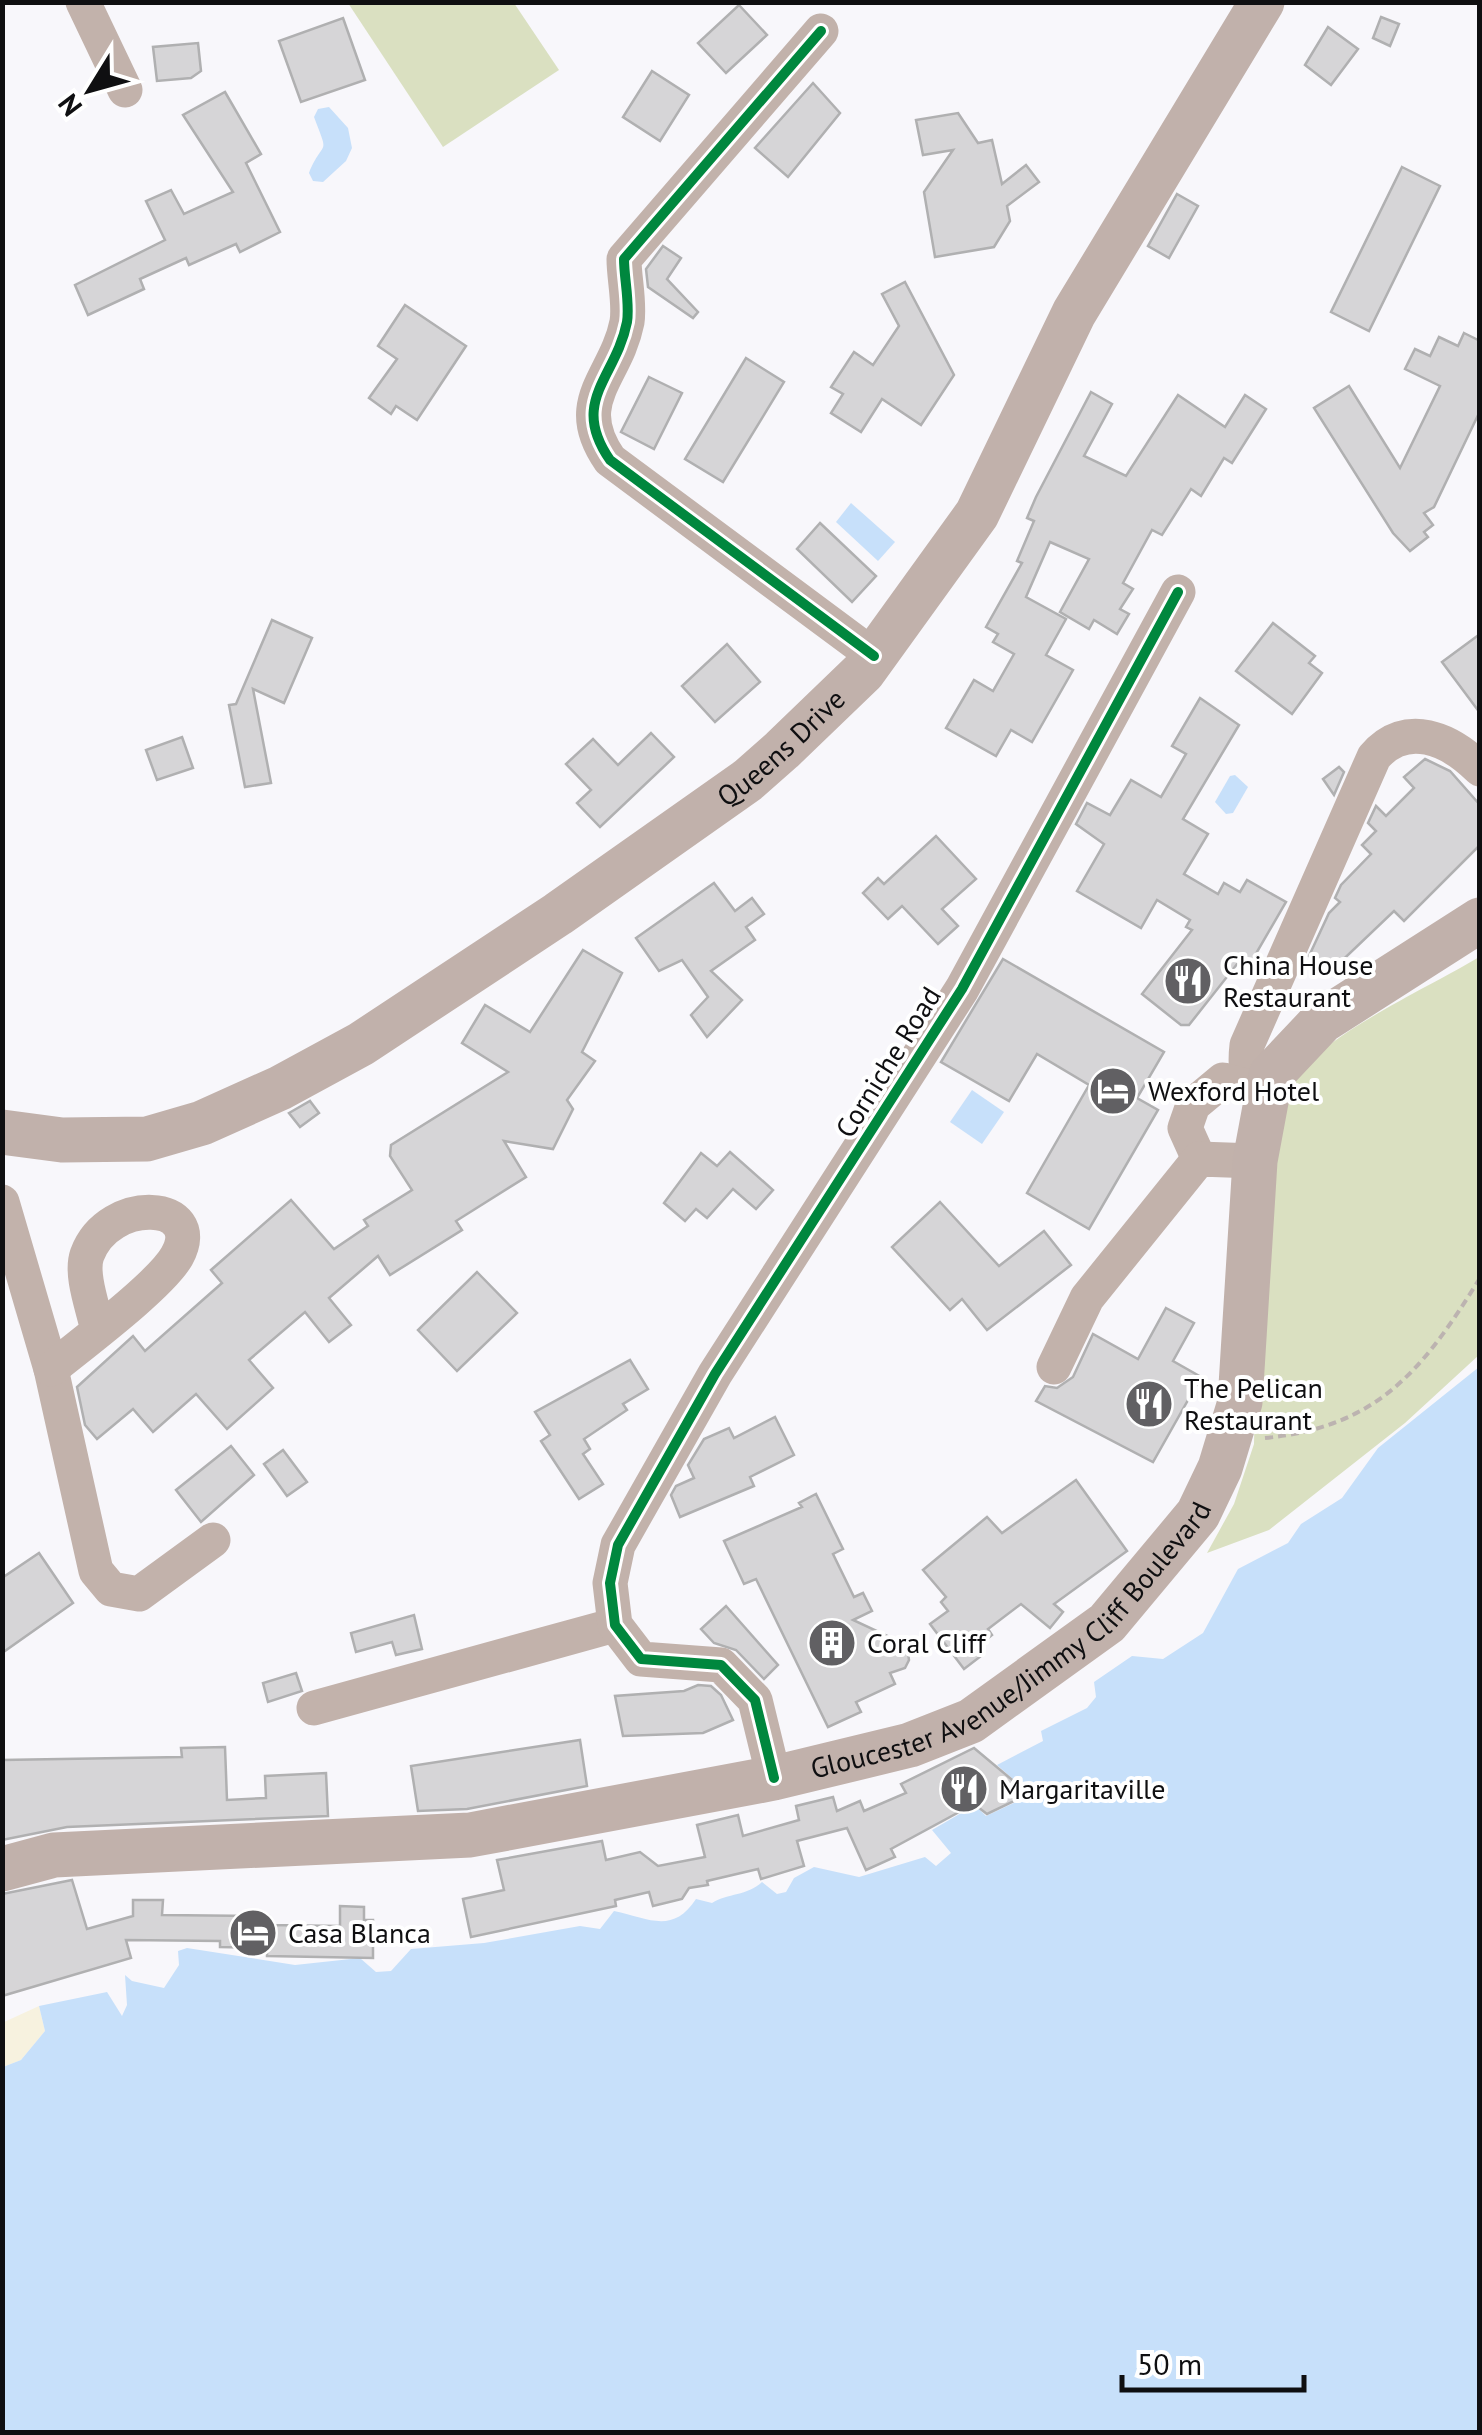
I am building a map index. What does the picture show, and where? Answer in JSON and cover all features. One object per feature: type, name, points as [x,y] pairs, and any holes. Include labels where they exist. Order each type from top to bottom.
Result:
[{"type":"main road","name":"Queens Drive","points":[[2,1132],[62,1140],[147,1139],[202,1123],[327,1063],[558,914],[748,780],[834,702],[874,656],[977,514],[1074,314],[1262,2]]},
{"type":"main road","name":"Gloucester Avenue/Jimmy Cliff Boulevard","points":[[2,1870],[54,1855],[470,1835],[774,1778],[910,1745],[971,1721],[1107,1623],[1198,1514],[1231,1442],[1244,1369],[1257,1096],[1271,1075],[1322,1021],[1480,920]]},
{"type":"street","points":[[83,2],[125,90]]},
{"type":"street","points":[[821,31],[624,259],[628,319],[591,405],[598,442],[610,460],[874,656]]},
{"type":"street","name":"Corniche Road","points":[[615,1625],[610,1582],[618,1545],[715,1374],[962,988],[1178,592]]},
{"type":"street","points":[[1257,1096],[1244,1068],[1247,1044],[1374,756],[1396,737],[1420,735],[1448,745],[1480,769]]},
{"type":"street","points":[[1199,1159],[1185,1128],[1193,1105],[1222,1080],[1257,1096]]},
{"type":"street","points":[[1199,1159],[1255,1161]]},
{"type":"street","points":[[1054,1367],[1088,1298],[1199,1159]]},
{"type":"street","points":[[2,1202],[51,1369],[96,1570],[111,1589],[138,1594],[213,1540]]},
{"type":"street","points":[[51,1369],[98,1331]]},
{"type":"street","points":[[314,1708],[615,1625],[641,1658],[721,1665],[755,1700],[774,1778]]},
{"type":"path","points":[[1231,1442],[1306,1434],[1362,1414],[1382,1400],[1446,1332],[1480,1278]]},
{"type":"green space","points":[[348,3],[514,3],[559,70],[443,147]]},
{"type":"green space","points":[[1479,957],[1479,1355],[1405,1423],[1269,1530],[1207,1553],[1234,1504],[1254,1444],[1261,1161],[1282,1101],[1302,1069],[1338,1039]]},
{"type":"sand","points":[[39,2006],[45,2031],[21,2060],[3,2067],[2,2023]]},
{"type":"water","points":[[329,107],[348,128],[352,148],[346,161],[323,182],[313,181],[309,173],[323,147],[314,117],[318,109]]},
{"type":"water","points":[[851,503],[895,542],[878,561],[836,522]]},
{"type":"water","points":[[1235,775],[1248,787],[1233,813],[1226,814],[1215,802],[1230,776]]},
{"type":"water","points":[[972,1090],[1004,1112],[982,1144],[950,1122]]},
{"type":"water","points":[[1479,1367],[1479,2432],[3,2432],[3,2067],[21,2060],[45,2031],[39,2006],[107,1992],[122,2016],[127,2005],[125,1975],[132,1981],[164,1988],[179,1965],[178,1951],[187,1948],[295,1965],[360,1958],[376,1972],[391,1971],[411,1949],[484,1943],[580,1926],[600,1929],[614,1911],[650,1920],[669,1920],[679,1917],[696,1899],[712,1903],[762,1882],[777,1894],[786,1892],[794,1878],[814,1867],[859,1877],[925,1857],[936,1866],[951,1853],[932,1830],[975,1805],[986,1816],[1031,1795],[997,1765],[1043,1741],[1041,1731],[1087,1708],[1096,1697],[1094,1682],[1132,1656],[1163,1659],[1203,1633],[1238,1569],[1288,1543],[1301,1524],[1342,1498],[1378,1448]]},
{"type":"building","points":[[739,5],[767,35],[726,73],[698,43]]},
{"type":"building","points":[[1381,17],[1399,24],[1390,46],[1373,38]]},
{"type":"building","points":[[343,18],[365,80],[301,102],[279,41]]},
{"type":"building","points":[[1328,27],[1358,49],[1331,85],[1305,65]]},
{"type":"building","points":[[198,43],[201,71],[191,78],[157,81],[153,47]]},
{"type":"building","points":[[652,71],[689,95],[660,141],[623,117]]},
{"type":"building","points":[[813,83],[840,113],[788,177],[755,148]]},
{"type":"building","points":[[225,92],[261,154],[246,163],[280,232],[240,252],[236,244],[189,265],[186,258],[140,279],[144,289],[88,315],[75,285],[165,240],[146,201],[171,190],[184,214],[233,192],[183,115]]},
{"type":"building","points":[[958,113],[978,143],[992,140],[1002,184],[1026,165],[1039,182],[1007,206],[1010,221],[994,247],[935,257],[924,192],[953,150],[923,155],[916,120]]},
{"type":"building","points":[[1402,167],[1440,186],[1369,331],[1331,312]]},
{"type":"building","points":[[1177,194],[1198,206],[1169,258],[1148,246]]},
{"type":"building","points":[[663,246],[681,258],[667,279],[698,312],[693,318],[648,287],[646,269]]},
{"type":"building","points":[[905,282],[954,375],[921,425],[882,399],[861,432],[831,413],[843,394],[831,387],[854,352],[873,365],[899,326],[882,294]]},
{"type":"building","points":[[405,305],[466,346],[417,420],[396,406],[391,414],[369,398],[397,359],[378,346]]},
{"type":"building","points":[[1464,333],[1480,341],[1480,411],[1434,507],[1424,513],[1433,525],[1424,532],[1428,537],[1410,551],[1393,533],[1314,408],[1349,386],[1400,468],[1440,386],[1405,369],[1415,349],[1430,356],[1439,337],[1458,346]]},
{"type":"building","points":[[746,358],[784,382],[723,482],[685,459]]},
{"type":"building","points":[[649,377],[682,393],[654,449],[621,432]]},
{"type":"building","points":[[1091,392],[1112,404],[1084,456],[1126,476],[1178,395],[1225,427],[1245,395],[1266,409],[1232,463],[1224,458],[1201,496],[1191,489],[1162,535],[1152,530],[1123,583],[1133,589],[1120,609],[1129,614],[1117,634],[1094,620],[1089,629],[1060,612],[1089,559],[1050,542],[1026,597],[1066,619],[1046,655],[1073,670],[1032,742],[1011,730],[996,756],[946,728],[974,680],[993,691],[1014,654],[993,642],[998,634],[986,627],[1022,563],[1017,561],[1034,521],[1027,518],[1036,497]]},
{"type":"building","points":[[820,523],[876,576],[852,602],[797,549]]},
{"type":"building","points":[[272,620],[312,638],[284,703],[253,689],[271,783],[245,787],[229,705],[236,704]]},
{"type":"building","points":[[1273,623],[1315,656],[1309,663],[1322,673],[1292,714],[1236,671]]},
{"type":"building","points":[[1480,634],[1480,713],[1442,662]]},
{"type":"building","points":[[727,644],[760,682],[715,722],[682,686]]},
{"type":"building","points":[[1200,698],[1239,725],[1183,819],[1208,834],[1184,874],[1218,894],[1224,883],[1240,892],[1247,880],[1286,902],[1250,964],[1241,959],[1189,1025],[1181,1025],[1142,994],[1192,930],[1186,927],[1190,920],[1157,900],[1141,928],[1077,891],[1104,844],[1076,824],[1087,803],[1110,815],[1131,780],[1161,797],[1186,754],[1172,746]]},
{"type":"building","points":[[651,733],[674,757],[600,827],[577,803],[591,790],[566,764],[593,739],[618,765]]},
{"type":"building","points":[[182,737],[193,768],[157,780],[146,750]]},
{"type":"building","points":[[1425,759],[1450,771],[1480,805],[1480,845],[1404,921],[1394,911],[1327,975],[1309,956],[1329,913],[1340,902],[1335,898],[1341,885],[1371,854],[1362,845],[1376,831],[1368,823],[1376,806],[1386,816],[1414,788],[1404,777]]},
{"type":"building","points":[[1339,767],[1344,772],[1334,795],[1323,779]]},
{"type":"building","points":[[936,836],[976,879],[942,909],[958,926],[938,944],[902,906],[888,919],[863,893],[878,878],[884,884]]},
{"type":"building","points":[[714,883],[735,911],[752,898],[764,914],[746,927],[755,940],[711,971],[742,1000],[707,1037],[691,1015],[708,997],[682,960],[659,971],[636,938]]},
{"type":"building","points":[[583,950],[622,973],[582,1052],[595,1061],[567,1100],[573,1109],[553,1149],[504,1141],[526,1177],[456,1221],[462,1230],[390,1275],[378,1256],[329,1298],[351,1325],[329,1342],[305,1312],[249,1360],[273,1388],[227,1429],[196,1394],[153,1432],[133,1409],[97,1439],[85,1425],[77,1387],[133,1336],[145,1351],[222,1283],[211,1270],[291,1200],[334,1249],[368,1226],[364,1220],[412,1190],[390,1156],[391,1145],[508,1072],[462,1043],[485,1005],[530,1032]]},
{"type":"building","name":"Wexford Hotel","points":[[1003,959],[1164,1052],[1137,1098],[1158,1110],[1089,1229],[1027,1193],[1089,1085],[1037,1054],[1009,1101],[941,1062]]},
{"type":"building","points":[[310,1101],[319,1113],[300,1127],[289,1113]]},
{"type":"building","points":[[730,1152],[773,1190],[756,1209],[733,1189],[707,1218],[696,1209],[685,1221],[664,1203],[701,1153],[717,1166]]},
{"type":"building","points":[[940,1202],[999,1266],[1044,1231],[1071,1265],[987,1330],[962,1299],[950,1310],[892,1247]]},
{"type":"building","points":[[477,1272],[517,1313],[457,1371],[418,1330]]},
{"type":"building","name":"The Pelican Restaurant","points":[[1166,1308],[1194,1323],[1173,1361],[1201,1377],[1153,1462],[1036,1401],[1045,1386],[1057,1388],[1073,1377],[1093,1334],[1138,1359]]},
{"type":"building","points":[[630,1360],[648,1389],[623,1404],[627,1410],[584,1439],[590,1449],[583,1454],[603,1484],[579,1499],[541,1441],[550,1435],[535,1412]]},
{"type":"building","points":[[775,1417],[794,1455],[750,1477],[754,1486],[680,1517],[671,1495],[676,1486],[694,1478],[688,1465],[704,1439],[729,1428],[734,1438]]},
{"type":"building","points":[[231,1446],[254,1475],[201,1522],[176,1490]]},
{"type":"building","points":[[283,1450],[307,1482],[287,1496],[264,1464]]},
{"type":"building","points":[[1076,1480],[1127,1551],[1054,1604],[1063,1612],[1050,1628],[1021,1604],[988,1629],[992,1635],[976,1648],[981,1656],[964,1669],[930,1624],[948,1611],[941,1602],[946,1597],[923,1570],[987,1517],[1002,1533]]},
{"type":"building","name":"Coral Cliff","points":[[816,1494],[843,1549],[833,1554],[854,1597],[863,1593],[872,1611],[853,1620],[907,1645],[909,1660],[905,1668],[890,1673],[895,1684],[856,1702],[861,1712],[828,1727],[756,1579],[744,1584],[724,1541],[802,1507],[799,1503]]},
{"type":"building","points":[[39,1553],[73,1603],[2,1653],[2,1578]]},
{"type":"building","points":[[726,1606],[778,1665],[764,1679],[736,1650],[714,1643],[701,1629]]},
{"type":"building","points":[[414,1615],[422,1649],[396,1655],[392,1642],[356,1652],[351,1633]]},
{"type":"building","points":[[296,1673],[302,1691],[268,1702],[263,1683]]},
{"type":"building","points":[[698,1685],[711,1686],[721,1695],[733,1720],[703,1733],[623,1736],[615,1696],[684,1691]]},
{"type":"building","points":[[580,1740],[587,1786],[467,1809],[418,1811],[411,1766]]},
{"type":"building","points":[[225,1747],[227,1800],[266,1798],[265,1776],[326,1773],[328,1816],[67,1827],[2,1840],[2,1760],[182,1757],[181,1748]]},
{"type":"building","points":[[974,1748],[1029,1794],[987,1814],[974,1804],[891,1849],[895,1857],[866,1870],[847,1828],[797,1841],[804,1866],[761,1879],[758,1869],[707,1881],[708,1885],[689,1888],[682,1899],[653,1906],[649,1892],[615,1900],[616,1906],[471,1937],[463,1899],[504,1890],[497,1860],[602,1841],[606,1860],[640,1852],[658,1866],[705,1857],[697,1825],[738,1815],[743,1836],[799,1820],[796,1806],[833,1797],[837,1811],[860,1801],[864,1811],[906,1793],[901,1784]]},
{"type":"building","points":[[72,1880],[87,1929],[133,1916],[133,1900],[163,1900],[162,1915],[269,1916],[270,1925],[340,1926],[340,1906],[364,1907],[364,1920],[373,1920],[373,1958],[267,1956],[267,1948],[220,1947],[220,1941],[126,1940],[131,1958],[2,1996],[2,1894]]},
{"type":"cycle path","points":[[821,31],[624,259],[627,322],[599,390],[594,421],[610,460],[874,656]]},
{"type":"cycle path","points":[[774,1778],[755,1700],[721,1665],[641,1659],[615,1625],[610,1583],[618,1545],[715,1374],[962,989],[1178,592]]},
{"type":"place","name":"China House Restaurant","points":[[1188,981]]},
{"type":"place","name":"Wexford Hotel","points":[[1113,1091]]},
{"type":"place","name":"The Pelican Restaurant","points":[[1149,1404]]},
{"type":"place","name":"Coral Cliff","points":[[832,1643]]},
{"type":"place","name":"Margaritaville","points":[[964,1789]]},
{"type":"place","name":"Casa Blanca","points":[[253,1933]]}]
